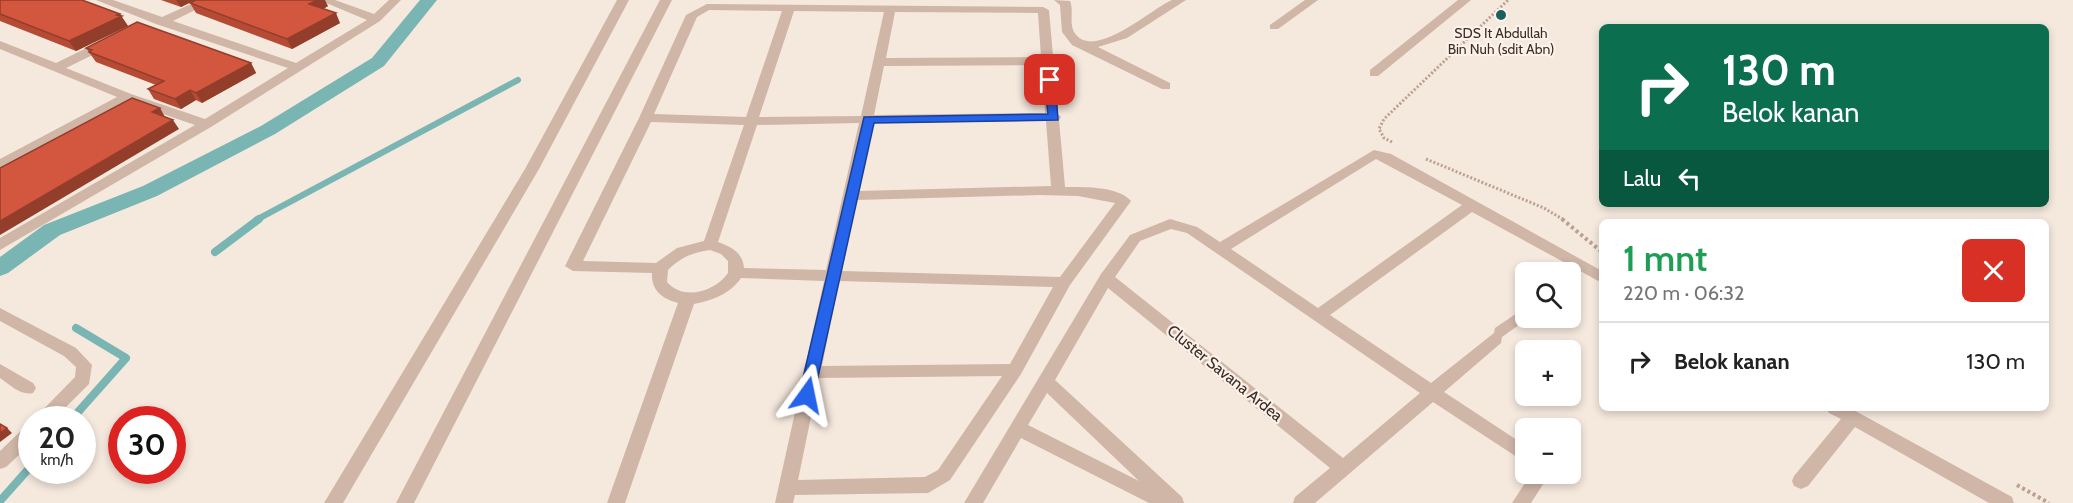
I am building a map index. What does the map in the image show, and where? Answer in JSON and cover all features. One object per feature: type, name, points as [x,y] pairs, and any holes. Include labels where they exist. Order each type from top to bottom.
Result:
[{"type":"street","points":[[102,0],[296,67]]},
{"type":"street","points":[[151,17],[186,0]]},
{"type":"street","points":[[164,21],[209,0]]},
{"type":"street","points":[[325,0],[376,19]]},
{"type":"street","points":[[0,245],[206,124],[376,19],[395,0]]},
{"type":"street","points":[[333,503],[532,169],[622,0]]},
{"type":"street","points":[[405,503],[666,0]]},
{"type":"street","points":[[1060,0],[1065,3],[1068,31],[1071,37],[1116,63],[1166,86]]},
{"type":"street","points":[[1083,43],[1106,43],[1119,38],[1180,0]]},
{"type":"street","points":[[1274,27],[1312,0]]},
{"type":"street","points":[[1374,73],[1465,0]]},
{"type":"street","points":[[660,268],[573,266],[646,118],[692,15],[699,10],[716,6],[890,10],[1043,10],[1054,117],[1058,190]]},
{"type":"street","points":[[710,245],[789,8]]},
{"type":"street","points":[[851,196],[1058,190],[1114,195],[1124,201],[1064,282],[1015,370],[944,475],[928,485],[786,495],[832,274],[869,119],[890,10]]},
{"type":"street","points":[[56,68],[114,40]]},
{"type":"street","points":[[0,45],[127,97],[206,124]]},
{"type":"street","points":[[880,62],[1047,61]]},
{"type":"street","points":[[0,165],[127,97]]},
{"type":"street","points":[[646,118],[752,121],[1054,117]]},
{"type":"street","points":[[1220,249],[1374,154],[1386,158],[1472,206],[1562,262]]},
{"type":"street","points":[[1318,316],[1472,206]]},
{"type":"street","points":[[973,503],[1106,278],[1135,238],[1170,224],[1192,230],[1515,449]]},
{"type":"street","points":[[710,245],[726,250],[736,260],[736,273],[726,286],[709,295],[688,298],[669,294],[659,282],[660,268],[673,255],[690,247],[710,245]]},
{"type":"street","points":[[1581,272],[1599,277]]},
{"type":"street","points":[[736,273],[1064,282]]},
{"type":"street","name":"Cluster Savana Ardea","points":[[1106,278],[1343,468]]},
{"type":"street","points":[[616,503],[688,298]]},
{"type":"street","points":[[0,314],[70,352],[84,365],[83,379],[57,406]]},
{"type":"street","points":[[1302,503],[1515,321]]},
{"type":"street","points":[[0,370],[27,387]]},
{"type":"street","points":[[812,372],[1015,370]]},
{"type":"street","points":[[1044,380],[1174,503]]},
{"type":"street","points":[[1841,411],[2006,503]]},
{"type":"street","points":[[1801,481],[1852,417]]},
{"type":"street","points":[[1018,428],[1166,503]]},
{"type":"street","points":[[0,462],[18,445]]},
{"type":"street","points":[[1521,503],[1534,484]]},
{"type":"path","points":[[1402,148],[1384,138],[1379,129],[1384,119],[1508,0]]},
{"type":"path","points":[[1422,157],[1544,208],[1572,225],[1588,243],[1599,250]]},
{"type":"building","points":[[0,0],[82,0],[122,16],[69,41],[0,14]]},
{"type":"building","points":[[196,0],[318,0],[309,4],[336,13],[287,39],[190,3]]},
{"type":"building","points":[[137,22],[251,63],[196,93],[190,90],[175,99],[148,89],[164,81],[89,52],[92,50],[86,48]]},
{"type":"building","points":[[132,98],[160,108],[152,112],[173,120],[0,221],[0,168]]},
{"type":"building","points":[[0,424],[7,428],[0,433]]},
{"type":"waterway","points":[[0,268],[52,230],[150,191],[268,130],[378,62],[429,0]]},
{"type":"waterway","points":[[256,220],[518,80]]},
{"type":"waterway","points":[[215,252],[259,219]]},
{"type":"waterway","points":[[76,328],[126,358],[83,406]]},
{"type":"waterway","points":[[0,501],[18,481]]},
{"type":"place","name":"SDS It Abdullah Bin Nuh (sdit Abn)","points":[[1501,15]]},
{"type":"route","points":[[807,395],[832,274],[869,119],[1054,117],[1050,80]]}]
